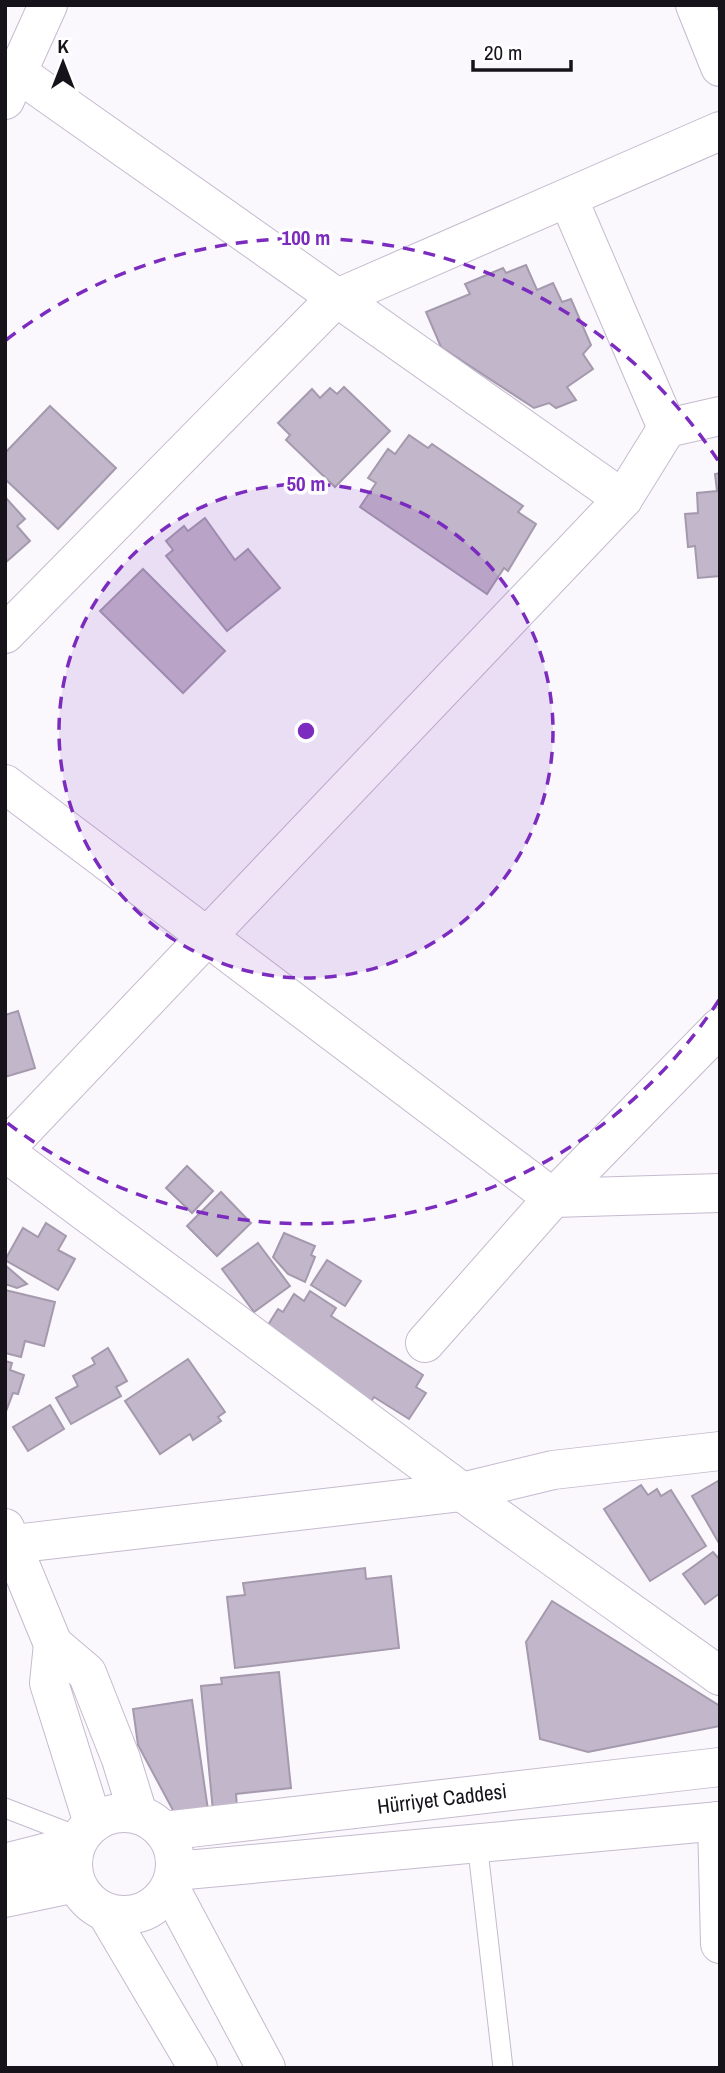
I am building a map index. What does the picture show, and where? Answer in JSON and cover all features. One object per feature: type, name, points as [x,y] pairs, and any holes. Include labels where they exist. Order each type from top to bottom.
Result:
[{"type":"street","points":[[48,5],[11,87],[335,299],[623,499]]},
{"type":"street","points":[[695,5],[720,67]]},
{"type":"street","points":[[5,635],[335,299],[720,131]]},
{"type":"street","points":[[568,198],[667,428]]},
{"type":"street","points":[[720,416],[667,428],[623,499],[5,1150],[462,1492],[720,1676]]},
{"type":"street","points":[[5,784],[208,934],[553,1198],[720,1193]]},
{"type":"street","points":[[425,1343],[553,1198],[720,1027]]},
{"type":"street","points":[[106,1912],[135,1914],[161,1900],[172,1880],[174,1850],[151,1822],[121,1759],[87,1673],[53,1643],[8,1539],[462,1492],[553,1471],[720,1451]]},
{"type":"street","points":[[53,1643],[49,1683],[83,1835],[73,1857],[76,1883],[88,1900],[106,1912],[198,2068]]},
{"type":"street","name":"Hürriyet Caddesi","points":[[151,1822],[720,1767]]},
{"type":"street","points":[[5,1863],[83,1835],[114,1813],[151,1822]]},
{"type":"street","points":[[718,1821],[720,1944]]},
{"type":"street","name":"Hürriyet Caddesi","points":[[172,1880],[477,1842],[718,1821]]},
{"type":"street","points":[[172,1880],[266,2068]]},
{"type":"street","points":[[5,1898],[76,1883]]},
{"type":"lane","points":[[5,1808],[83,1835]]},
{"type":"lane","points":[[477,1842],[503,2068]]},
{"type":"building","points":[[526,265],[537,290],[553,283],[562,302],[571,299],[591,345],[583,354],[593,369],[567,387],[576,400],[556,408],[549,403],[534,408],[441,347],[426,312],[470,294],[465,284],[503,268],[506,273]]},
{"type":"building","points":[[344,387],[390,431],[335,487],[286,440],[290,435],[278,423],[312,389],[320,398],[330,388],[337,394]]},
{"type":"building","points":[[50,406],[116,468],[58,529],[5,479],[5,453]]},
{"type":"building","points":[[409,435],[428,448],[432,444],[523,506],[518,512],[536,524],[508,571],[504,568],[487,594],[360,507],[376,483],[368,478],[388,449],[395,454]]},
{"type":"building","points":[[720,473],[720,576],[698,578],[695,546],[688,547],[685,514],[698,513],[697,493],[717,491],[715,474]]},
{"type":"building","points":[[5,497],[25,519],[17,526],[30,541],[5,563]]},
{"type":"building","points":[[205,518],[235,560],[248,549],[280,588],[227,631],[166,556],[173,550],[166,541],[184,526],[188,531]]},
{"type":"building","points":[[143,569],[225,651],[183,693],[100,611]]},
{"type":"building","points":[[18,1011],[35,1068],[5,1077],[5,1015]]},
{"type":"building","points":[[187,1166],[213,1191],[192,1213],[166,1188]]},
{"type":"building","points":[[221,1192],[251,1223],[217,1256],[187,1226]]},
{"type":"building","points":[[46,1223],[66,1236],[58,1250],[75,1259],[58,1290],[5,1260],[23,1228],[38,1237]]},
{"type":"building","points":[[284,1233],[315,1246],[311,1255],[315,1257],[305,1282],[288,1274],[273,1257]]},
{"type":"building","points":[[258,1243],[290,1286],[254,1312],[222,1269]]},
{"type":"building","points":[[327,1260],[361,1281],[345,1306],[311,1285]]},
{"type":"building","points":[[5,1265],[27,1284],[17,1288],[5,1284]]},
{"type":"building","points":[[5,1290],[55,1302],[44,1346],[25,1341],[21,1357],[5,1353]]},
{"type":"building","points":[[310,1291],[336,1308],[331,1316],[423,1375],[416,1387],[426,1393],[409,1419],[374,1397],[370,1403],[278,1345],[284,1335],[268,1325],[278,1309],[283,1312],[294,1294],[304,1301]]},
{"type":"building","points":[[108,1348],[127,1381],[116,1387],[121,1396],[71,1424],[56,1398],[78,1386],[73,1376],[95,1364],[92,1358]]},
{"type":"building","points":[[188,1359],[225,1412],[218,1417],[221,1421],[193,1440],[190,1434],[160,1454],[125,1401]]},
{"type":"building","points":[[5,1361],[12,1363],[10,1370],[24,1375],[18,1394],[13,1393],[5,1414]]},
{"type":"building","points":[[50,1405],[64,1429],[28,1451],[13,1427]]},
{"type":"building","points":[[718,1481],[720,1484],[720,1545],[692,1496]]},
{"type":"building","points":[[641,1485],[648,1495],[657,1489],[661,1496],[671,1490],[706,1546],[650,1581],[604,1509]]},
{"type":"building","points":[[713,1552],[720,1560],[720,1593],[705,1604],[683,1574]]},
{"type":"building","points":[[365,1568],[366,1579],[391,1576],[399,1648],[235,1668],[227,1597],[245,1595],[243,1583]]},
{"type":"building","points":[[552,1601],[720,1706],[720,1726],[588,1752],[540,1739],[526,1642]]},
{"type":"building","points":[[279,1672],[291,1788],[236,1794],[237,1808],[213,1811],[201,1686],[222,1684],[221,1678]]},
{"type":"building","points":[[192,1700],[208,1810],[175,1814],[138,1745],[133,1709]]}]
